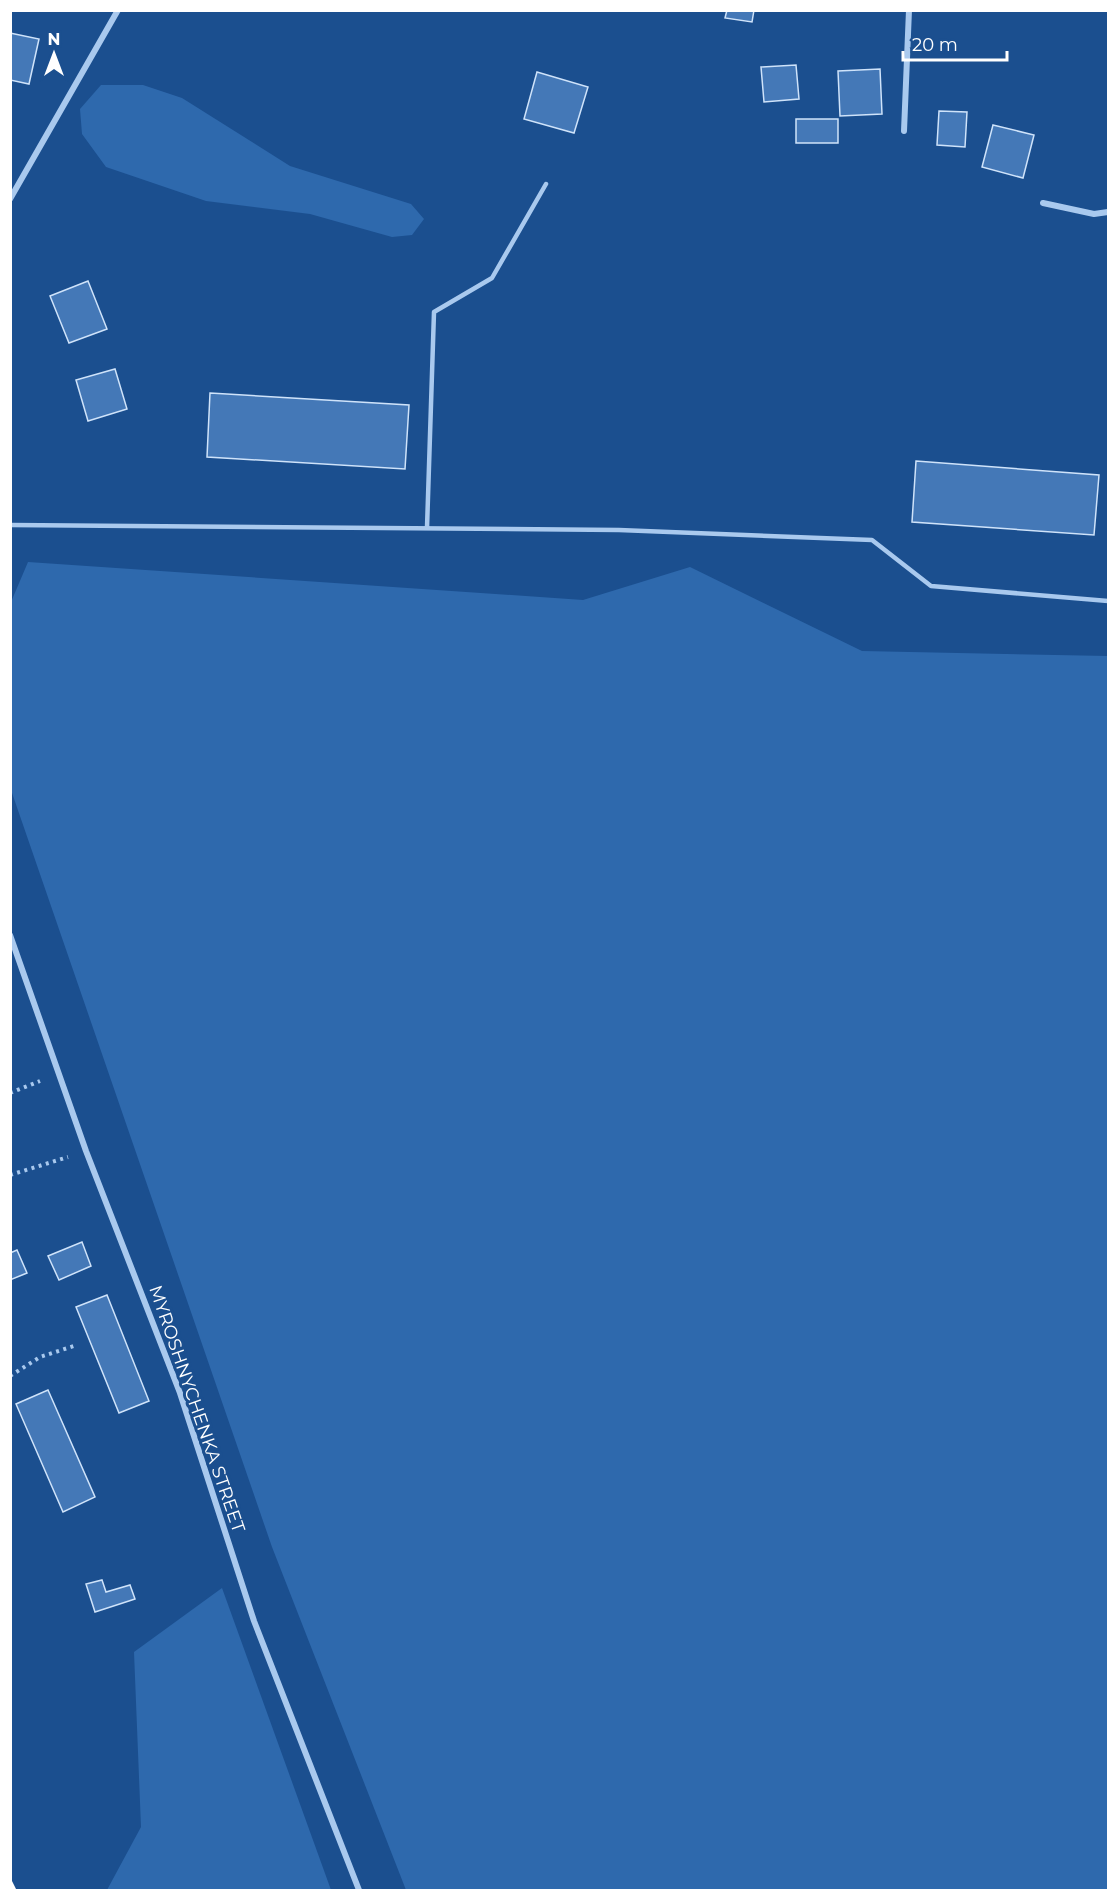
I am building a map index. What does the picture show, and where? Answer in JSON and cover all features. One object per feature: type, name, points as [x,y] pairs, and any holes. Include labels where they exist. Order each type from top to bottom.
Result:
[{"type":"street","points":[[10,199],[118,10]]},
{"type":"street","points":[[903,131],[909,10]]},
{"type":"street","points":[[1043,203],[1095,214],[1108,212]]},
{"type":"street","name":"MYROSHNYCHENKA STREET","points":[[10,935],[57,1073],[180,1393],[254,1621],[359,1890]]},
{"type":"lane","points":[[427,528],[434,312],[492,278],[546,184]]},
{"type":"lane","points":[[10,525],[619,530],[872,540],[931,586],[1108,601]]},
{"type":"path","points":[[10,1093],[57,1073]]},
{"type":"path","points":[[10,1175],[86,1151]]},
{"type":"path","points":[[10,1376],[40,1357],[77,1345]]},
{"type":"shaded area","points":[[101,85],[143,85],[182,98],[290,166],[411,204],[424,219],[412,235],[392,237],[310,214],[206,201],[106,167],[82,134],[80,109]]},
{"type":"shaded area","points":[[28,562],[583,600],[690,567],[862,651],[1108,656],[1108,1890],[406,1890],[272,1547],[11,790],[11,602]]},
{"type":"shaded area","points":[[222,1588],[331,1890],[107,1890],[141,1827],[134,1652]]},
{"type":"building","points":[[727,10],[754,10],[752,22],[725,18]]},
{"type":"building","points":[[10,33],[39,39],[29,84],[10,80]]},
{"type":"building","points":[[796,65],[799,99],[764,102],[761,67]]},
{"type":"building","points":[[880,69],[882,114],[840,116],[838,71]]},
{"type":"building","points":[[537,72],[588,87],[574,133],[524,119]]},
{"type":"building","points":[[939,111],[967,112],[965,147],[937,145]]},
{"type":"building","points":[[796,119],[838,119],[838,143],[796,143]]},
{"type":"building","points":[[993,125],[1034,135],[1023,178],[982,167]]},
{"type":"building","points":[[88,281],[107,329],[69,343],[50,296]]},
{"type":"building","points":[[115,369],[127,409],[88,421],[76,380]]},
{"type":"building","points":[[210,393],[409,405],[405,469],[207,457]]},
{"type":"building","points":[[916,461],[1099,475],[1094,535],[912,522]]},
{"type":"building","points":[[82,1242],[91,1266],[59,1280],[48,1256]]},
{"type":"building","points":[[17,1250],[27,1273],[10,1280],[10,1253]]},
{"type":"building","points":[[107,1295],[149,1401],[119,1413],[76,1307]]},
{"type":"building","points":[[48,1390],[95,1497],[63,1512],[16,1404]]},
{"type":"building","points":[[102,1580],[106,1592],[130,1585],[135,1599],[95,1612],[86,1584]]},
{"type":"railway","points":[[10,1882],[14,1890]]}]
